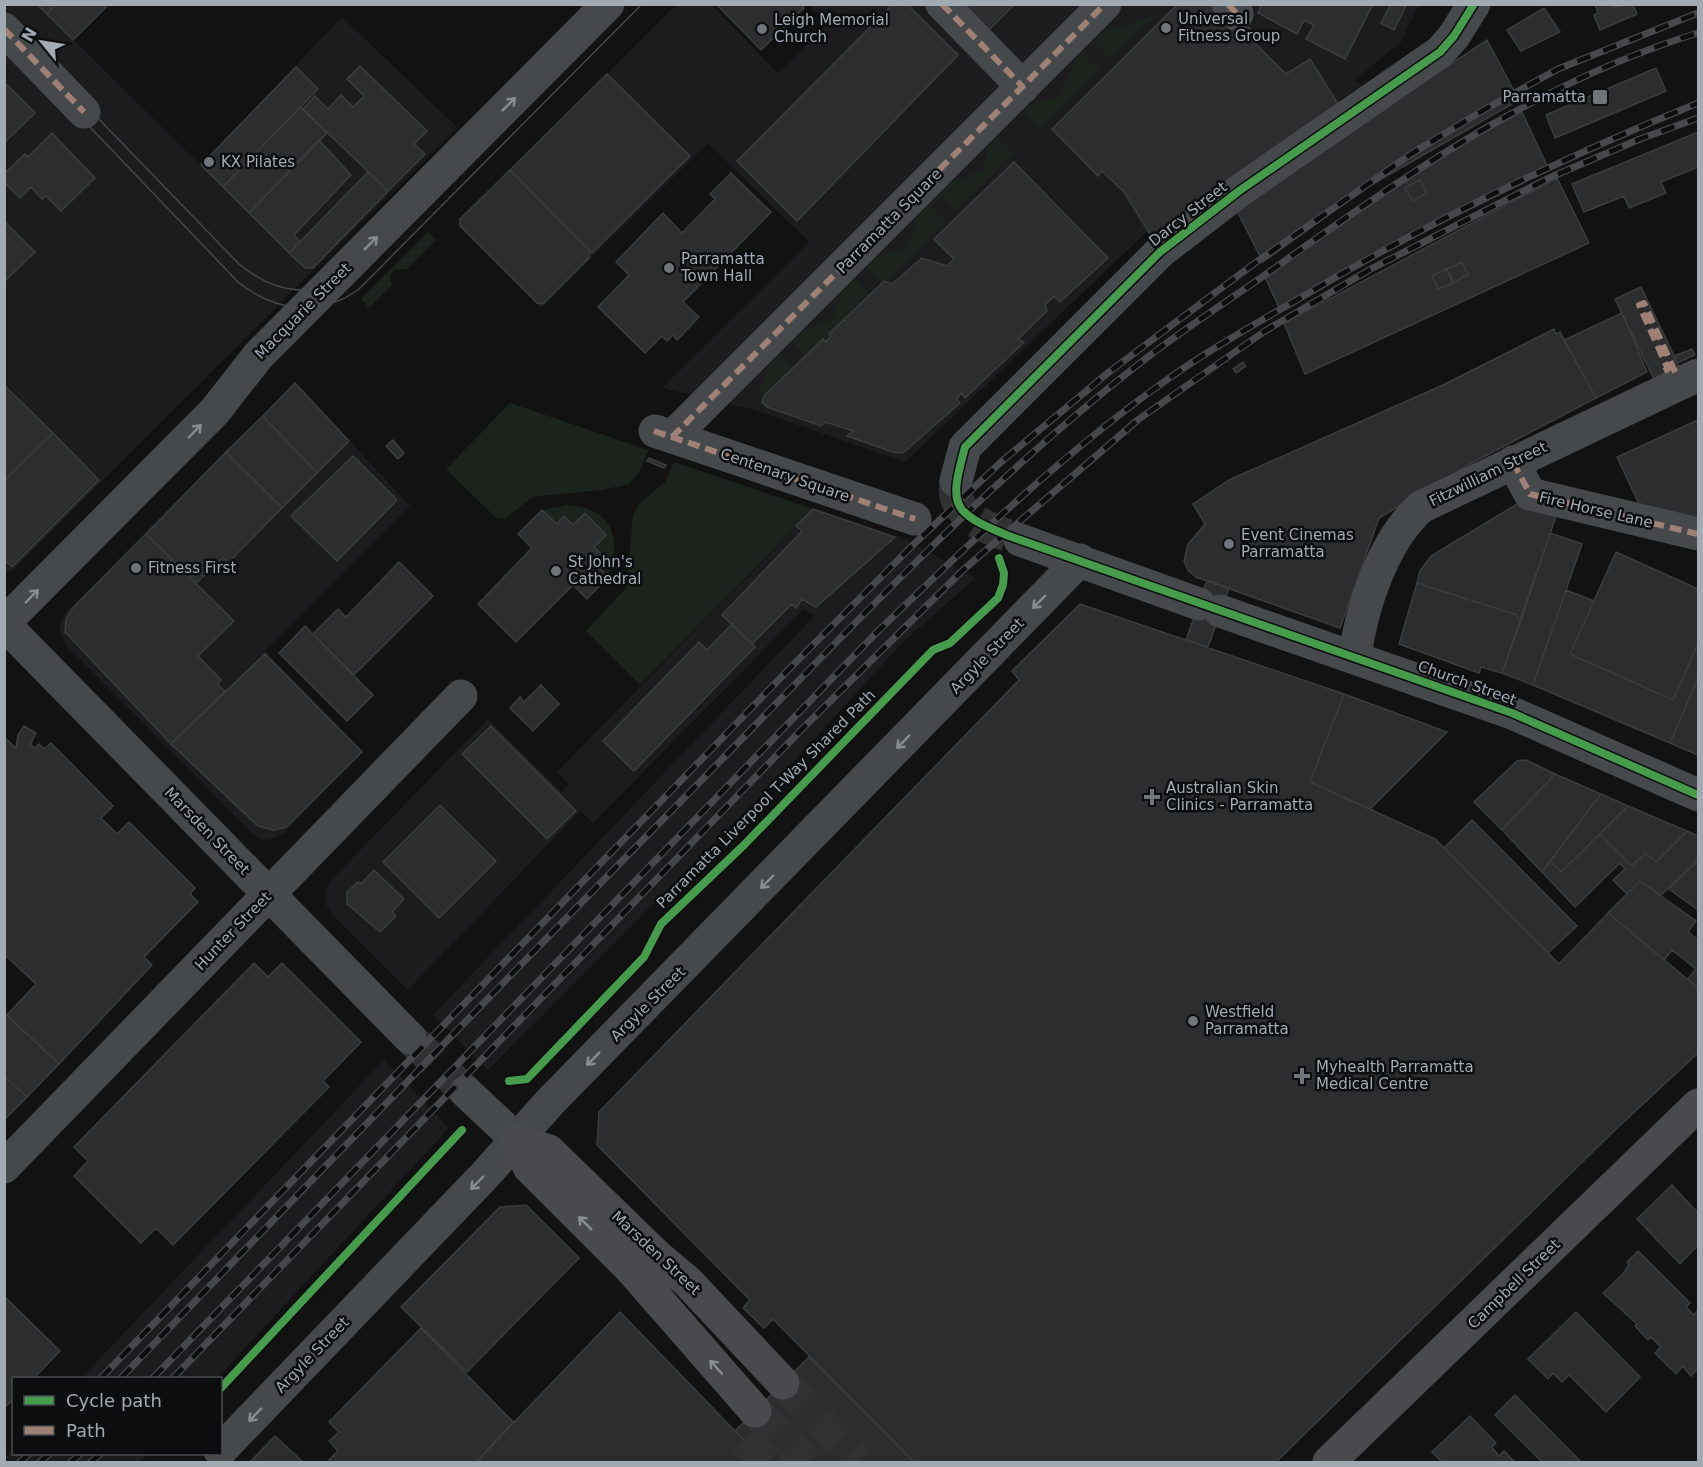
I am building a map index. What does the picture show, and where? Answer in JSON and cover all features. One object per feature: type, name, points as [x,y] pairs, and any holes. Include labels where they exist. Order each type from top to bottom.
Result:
[{"type":"main road","name":"Campbell Street","points":[[1329,1462],[1698,1105]]},
{"type":"main road","name":"Marsden Street","points":[[517,1140],[549,1151],[656,1255],[688,1282],[783,1383]]},
{"type":"main road","name":"Marsden Street","points":[[517,1140],[529,1167],[630,1268],[755,1411]]},
{"type":"street","name":"Macquarie Street","points":[[4,624],[215,411],[258,356],[608,4]]},
{"type":"street","points":[[942,4],[1023,87]]},
{"type":"street","name":"Parramatta Square","points":[[663,434],[1023,87],[1105,4]]},
{"type":"street","name":"Darcy Street","points":[[956,481],[965,447],[1160,252],[1239,191],[1440,52],[1454,36],[1474,4]]},
{"type":"street","points":[[4,29],[84,112]]},
{"type":"street","name":"Fitzwilliam Street","points":[[1355,657],[1374,630],[1400,558],[1410,540],[1423,526],[1516,469],[1698,375]]},
{"type":"street","name":"Fitzwilliam Street","points":[[1516,469],[1698,388]]},
{"type":"street","name":"Centenary Square","points":[[663,434],[915,519]]},
{"type":"street","name":"Fire Horse Lane","points":[[1516,469],[1530,494],[1698,534]]},
{"type":"street","name":"Church Street","points":[[1020,540],[1512,713],[1698,795]]},
{"type":"street","name":"Argyle Street","points":[[222,1449],[1069,557]]},
{"type":"street","name":"Marsden Street","points":[[4,624],[410,1038]]},
{"type":"street","name":"Hunter Street","points":[[4,1167],[461,696]]},
{"type":"street","name":"Marsden Street","points":[[466,1092],[517,1140]]},
{"type":"shaded area","points":[[4,5],[109,5],[74,40],[200,165],[342,17],[457,127],[12,571],[5,571]]},
{"type":"shaded area","points":[[676,5],[712,5],[778,73],[828,24],[809,5],[1419,5],[1401,42],[1354,81],[1362,85],[1157,222],[905,462],[755,410],[662,388],[809,242],[708,143],[541,308],[458,223]]},
{"type":"shaded area","points":[[1156,15],[1110,58],[1094,42],[1101,33]]},
{"type":"shaded area","points":[[1079,52],[1100,70],[1040,128],[1022,109],[1024,106],[1059,97]]},
{"type":"shaded area","points":[[995,134],[1013,153],[956,210],[935,188],[982,170],[992,136]]},
{"type":"shaded area","points":[[924,200],[946,221],[883,284],[863,262],[908,246]]},
{"type":"shaded area","points":[[428,232],[436,240],[407,269],[394,270],[390,276],[392,285],[369,308],[361,299]]},
{"type":"shaded area","points":[[848,274],[872,296],[808,359],[787,336],[832,320]]},
{"type":"shaded area","points":[[774,350],[793,367],[793,373],[771,397],[758,394]]},
{"type":"shaded area","points":[[295,383],[410,506],[265,651],[363,751],[284,833],[272,839],[263,840],[253,834],[66,645],[60,634],[60,623],[67,611]]},
{"type":"shaded area","points":[[510,403],[648,450],[640,471],[629,484],[602,490],[532,497],[505,519],[496,518],[446,469]]},
{"type":"shaded area","points":[[674,462],[813,509],[640,685],[586,631],[626,588],[633,516],[638,505],[665,482]]},
{"type":"shaded area","points":[[568,505],[583,507],[595,512],[610,528],[614,550],[608,577],[595,564],[603,556],[594,547],[606,535],[585,514],[573,525],[564,516],[557,524],[542,510]]},
{"type":"shaded area","points":[[813,509],[895,537],[898,535],[976,578],[905,640],[771,786],[488,1070],[433,1015],[815,615],[803,610],[593,823],[580,811],[408,990],[332,914],[325,903],[325,892],[330,881],[488,719],[562,792],[569,784],[557,772]]},
{"type":"shaded area","points":[[384,1060],[449,1128],[218,1377],[82,1377]]},
{"type":"shaded area","points":[[12,1449],[12,1455],[147,1455],[140,1462],[5,1462],[5,1458]]},
{"type":"building","points":[[37,4],[56,4],[47,14]]},
{"type":"building","points":[[56,4],[109,4],[73,40],[47,14]]},
{"type":"building","name":"Leigh Memorial Church","points":[[716,4],[800,4],[804,8],[761,50]]},
{"type":"building","points":[[893,4],[907,4],[958,55],[797,221],[737,161]]},
{"type":"building","points":[[960,4],[1015,4],[987,32]]},
{"type":"building","points":[[1178,4],[1226,4],[1252,31],[1247,35],[1286,74],[1310,59],[1350,123],[1156,244],[1124,192],[1102,171],[1098,176],[1052,129]]},
{"type":"building","points":[[1262,4],[1373,4],[1345,59],[1306,39],[1314,25],[1304,20],[1297,34],[1258,13]]},
{"type":"building","points":[[1391,4],[1407,4],[1394,30],[1381,23]]},
{"type":"building","points":[[1595,4],[1613,4],[1614,7],[1633,4],[1637,14],[1600,30],[1594,15],[1598,13]]},
{"type":"building","points":[[1544,8],[1560,32],[1521,51],[1507,30]]},
{"type":"building","points":[[1487,40],[1519,100],[1366,188],[1263,262],[1235,207]]},
{"type":"building","points":[[360,66],[427,131],[414,144],[425,154],[388,191],[303,109],[315,96],[328,109],[341,95],[353,107],[364,96],[347,79]]},
{"type":"building","points":[[296,67],[318,89],[223,187],[201,165]]},
{"type":"building","points":[[1656,68],[1666,91],[1555,138],[1546,115]]},
{"type":"building","points":[[607,74],[690,156],[592,253],[510,170]]},
{"type":"building","points":[[4,82],[35,113],[4,143]]},
{"type":"building","points":[[300,107],[327,133],[249,213],[223,187]]},
{"type":"building","points":[[1522,112],[1549,170],[1385,251],[1281,312],[1265,277],[1378,197],[1457,147]]},
{"type":"building","points":[[1698,132],[1698,167],[1661,182],[1666,193],[1629,208],[1624,196],[1584,212],[1572,184]]},
{"type":"building","points":[[52,133],[95,178],[61,211],[46,196],[42,199],[31,187],[20,198],[4,182],[4,170],[7,171],[25,154],[28,157]]},
{"type":"building","points":[[319,140],[351,175],[294,235],[300,242],[289,253],[249,213]]},
{"type":"building","points":[[1014,162],[1108,258],[1060,302],[1054,296],[1045,305],[1047,311],[1018,339],[1024,342],[965,398],[961,393],[957,399],[960,403],[903,453],[893,452],[847,436],[853,431],[826,422],[821,426],[767,407],[762,402],[764,396],[823,339],[826,342],[831,336],[829,334],[884,281],[892,284],[922,258],[947,266],[954,259],[934,239]]},
{"type":"building","points":[[510,170],[589,250],[589,258],[543,304],[537,303],[460,226],[460,219]]},
{"type":"building","points":[[368,172],[388,191],[313,268],[305,268],[289,253]]},
{"type":"building","name":"Parramatta Town Hall","points":[[731,173],[771,212],[683,302],[699,317],[677,340],[673,335],[667,341],[662,336],[645,353],[598,307],[629,275],[616,262],[663,213],[682,233],[715,199],[710,194]]},
{"type":"building","points":[[1557,178],[1589,243],[1305,374],[1284,323]]},
{"type":"building","points":[[1420,180],[1427,193],[1413,201],[1405,188]]},
{"type":"building","points":[[4,221],[35,252],[4,282]]},
{"type":"building","points":[[1462,262],[1468,275],[1454,282],[1447,269]]},
{"type":"building","points":[[1446,269],[1453,283],[1438,289],[1432,276]]},
{"type":"building","points":[[1641,287],[1679,366],[1654,379],[1615,299]]},
{"type":"building","points":[[1622,313],[1647,372],[1596,398],[1564,340]]},
{"type":"building","points":[[1554,329],[1556,334],[1560,332],[1596,398],[1470,464],[1379,518],[1340,628],[1196,577],[1188,570],[1184,561],[1188,544],[1205,524],[1193,504],[1229,480],[1443,385]]},
{"type":"building","points":[[1692,349],[1695,355],[1677,363],[1674,356]]},
{"type":"building","points":[[1243,362],[1246,366],[1236,373],[1233,369]]},
{"type":"building","points":[[295,383],[349,441],[317,473],[263,416]]},
{"type":"building","points":[[6,387],[53,433],[4,481],[4,389]]},
{"type":"building","points":[[263,416],[317,473],[282,508],[226,452]]},
{"type":"building","points":[[1698,420],[1698,524],[1642,510],[1617,457]]},
{"type":"building","points":[[53,433],[99,480],[12,567],[4,560],[4,481]]},
{"type":"building","points":[[393,440],[404,453],[398,459],[386,446]]},
{"type":"building","points":[[226,452],[282,508],[228,563],[223,558],[196,583],[146,534]]},
{"type":"building","points":[[353,456],[397,500],[337,561],[291,516]]},
{"type":"building","points":[[649,458],[666,465],[664,468],[647,461]]},
{"type":"building","points":[[1517,504],[1556,516],[1521,621],[1517,615],[1417,583],[1420,571],[1431,556]]},
{"type":"building","points":[[813,509],[895,537],[816,607],[802,599],[796,608],[792,604],[752,644],[722,615],[802,531],[796,526]]},
{"type":"building","name":"St John's Cathedral","points":[[542,510],[557,524],[564,516],[573,525],[585,513],[606,535],[594,547],[603,556],[595,564],[608,577],[587,599],[573,585],[516,642],[478,604],[532,548],[518,534]]},
{"type":"building","points":[[1550,533],[1582,544],[1533,685],[1502,673]]},
{"type":"building","points":[[146,534],[234,621],[198,656],[221,680],[217,684],[225,691],[171,744],[65,632],[66,619],[72,609]]},
{"type":"building","points":[[1616,552],[1698,589],[1698,643],[1673,700],[1570,654]]},
{"type":"building","points":[[399,562],[433,596],[354,675],[313,634],[338,609],[346,617]]},
{"type":"building","points":[[1207,580],[1229,588],[1208,647],[1186,640]]},
{"type":"building","points":[[1417,583],[1517,615],[1521,621],[1502,673],[1481,667],[1479,673],[1399,644]]},
{"type":"building","points":[[1566,590],[1594,601],[1570,654],[1673,700],[1698,643],[1698,678],[1670,743],[1533,685]]},
{"type":"building","name":"Westfield Parramatta","points":[[1080,604],[1344,694],[1310,782],[1435,839],[1559,964],[1608,913],[1698,988],[1698,1053],[1615,1130],[1276,1462],[914,1462],[773,1319],[764,1328],[743,1308],[750,1300],[597,1145],[599,1112],[1019,680],[1012,671]]},
{"type":"building","points":[[732,624],[755,647],[634,771],[603,741],[699,642],[707,650]]},
{"type":"building","points":[[305,626],[373,695],[347,721],[279,653]]},
{"type":"building","points":[[265,654],[362,752],[286,827],[274,830],[258,826],[171,744]]},
{"type":"building","points":[[1698,678],[1698,755],[1670,743]]},
{"type":"building","points":[[541,685],[559,704],[533,731],[510,708],[520,697],[524,702]]},
{"type":"building","points":[[1344,694],[1447,732],[1370,809],[1310,782]]},
{"type":"building","points":[[24,726],[36,733],[30,745],[36,748],[39,744],[44,749],[51,743],[113,806],[101,818],[117,834],[129,822],[195,888],[190,894],[198,902],[144,957],[152,965],[59,1064],[7,1015],[36,984],[4,954],[4,737],[16,748],[18,735]]},
{"type":"building","points":[[491,726],[576,811],[547,839],[462,754]]},
{"type":"building","points":[[1526,760],[1555,774],[1502,830],[1474,802],[1517,761]]},
{"type":"building","points":[[1555,774],[1601,794],[1542,872],[1502,830]]},
{"type":"building","points":[[1601,794],[1628,806],[1561,872],[1550,861]]},
{"type":"building","points":[[440,805],[496,861],[439,918],[383,862]]},
{"type":"building","points":[[1628,806],[1687,831],[1656,862],[1645,853],[1632,866],[1600,834]]},
{"type":"building","points":[[1472,820],[1577,926],[1548,953],[1444,848]]},
{"type":"building","points":[[1687,831],[1698,836],[1698,860],[1661,895],[1640,881],[1627,894],[1613,880],[1625,869],[1620,863],[1575,907],[1542,872],[1550,861],[1561,872],[1600,834],[1632,866],[1645,853],[1656,862]]},
{"type":"building","points":[[1698,860],[1698,910],[1669,889]]},
{"type":"building","points":[[374,870],[404,899],[392,912],[396,916],[380,932],[347,904],[347,892],[358,882],[361,884]]},
{"type":"building","points":[[1640,881],[1696,921],[1688,932],[1698,940],[1698,988],[1688,979],[1696,969],[1672,950],[1664,960],[1608,913]]},
{"type":"building","points":[[254,963],[268,977],[282,963],[361,1042],[323,1081],[329,1087],[173,1245],[156,1228],[141,1243],[74,1176],[88,1161],[74,1147]]},
{"type":"building","points":[[4,1013],[59,1064],[27,1097],[4,1076]]},
{"type":"building","points":[[4,1076],[27,1097],[4,1120]]},
{"type":"building","points":[[1672,1185],[1698,1213],[1698,1245],[1680,1264],[1637,1219]]},
{"type":"building","points":[[526,1205],[579,1258],[467,1372],[401,1307],[500,1207]]},
{"type":"building","points":[[1638,1251],[1690,1303],[1686,1307],[1694,1315],[1698,1310],[1698,1368],[1691,1376],[1683,1366],[1676,1374],[1655,1353],[1661,1347],[1651,1337],[1648,1340],[1635,1326],[1637,1324],[1603,1293],[1623,1274],[1629,1264],[1627,1262]]},
{"type":"building","points":[[4,1296],[60,1351],[35,1377],[12,1377],[12,1401],[4,1408]]},
{"type":"building","points":[[620,1312],[735,1431],[768,1462],[476,1462]]},
{"type":"building","points":[[1576,1312],[1640,1377],[1606,1412],[1569,1375],[1562,1382],[1553,1373],[1548,1379],[1528,1359]]},
{"type":"building","points":[[421,1328],[513,1422],[476,1462],[332,1462],[329,1460],[338,1451],[329,1441],[339,1432],[329,1422]]},
{"type":"building","points":[[809,1357],[913,1461],[767,1462],[735,1431]]},
{"type":"building","points":[[1515,1395],[1581,1462],[1542,1462],[1495,1415]]},
{"type":"building","points":[[1470,1416],[1496,1443],[1492,1447],[1499,1456],[1504,1451],[1515,1462],[1442,1462],[1432,1452]]},
{"type":"building","points":[[275,1436],[303,1462],[250,1462]]},
{"type":"tunnel","points":[[956,481],[959,504],[966,513],[986,527],[1020,540]]},
{"type":"tunnel","points":[[410,1038],[466,1092]]},
{"type":"tunnel","points":[[783,1383],[858,1462]]},
{"type":"tunnel","points":[[755,1411],[807,1462]]},
{"type":"tunnel","points":[[744,1462],[775,1431]]},
{"type":"tram line","points":[[4,21],[239,264],[271,284],[288,289],[304,290],[337,283],[369,263],[625,4]]},
{"type":"tram line","points":[[4,37],[238,282],[252,292],[282,305],[313,307],[329,304],[359,289],[642,4]]},
{"type":"railway","points":[[102,1377],[795,663],[913,545],[1001,462],[1109,372],[1255,263],[1411,154],[1558,69],[1698,13]]},
{"type":"railway","points":[[122,1377],[850,628],[962,518],[1079,413],[1176,336],[1433,160],[1535,101],[1588,75],[1642,52],[1698,33]]},
{"type":"railway","points":[[154,1377],[878,631],[1015,502],[1087,441],[1161,384],[1198,359],[1359,264],[1406,238],[1550,167],[1698,103]]},
{"type":"railway","points":[[174,1377],[805,726],[963,570],[1139,419],[1265,331],[1369,270],[1551,177],[1640,139],[1698,118]]},
{"type":"railway","points":[[20,1462],[28,1455]]},
{"type":"railway","points":[[40,1462],[48,1455]]},
{"type":"railway","points":[[71,1462],[79,1455]]},
{"type":"railway","points":[[91,1462],[99,1455]]},
{"type":"marked path","points":[[942,4],[1023,87]]},
{"type":"marked path","points":[[672,437],[1105,4]]},
{"type":"marked path","points":[[1228,4],[1237,14]]},
{"type":"marked path","points":[[4,29],[84,112]]},
{"type":"marked path","points":[[1664,371],[1668,369],[1639,305],[1644,303],[1677,376]]},
{"type":"marked path","points":[[654,431],[915,519]]},
{"type":"marked path","points":[[1513,462],[1530,494],[1698,534]]},
{"type":"cycle path","points":[[1474,4],[1454,36],[1440,52],[1239,191],[1160,252],[965,447],[956,495],[965,513],[1009,536],[1512,713],[1698,795]]},
{"type":"cycle path","name":"Parramatta Liverpool T-Way Shared Path","points":[[509,1081],[527,1079],[644,957],[661,924],[744,845],[933,650],[950,643],[998,598],[1003,585],[1004,573],[999,558]]},
{"type":"cycle path","points":[[222,1387],[462,1130]]},
{"type":"place","name":"Universal Fitness Group","points":[[1166,28]]},
{"type":"place","name":"Leigh Memorial Church","points":[[762,29]]},
{"type":"place","name":"Parramatta","points":[[1600,97]]},
{"type":"place","name":"KX Pilates","points":[[209,162]]},
{"type":"place","name":"Parramatta Town Hall","points":[[669,268]]},
{"type":"place","name":"Event Cinemas Parramatta","points":[[1229,544]]},
{"type":"place","name":"Fitness First","points":[[136,568]]},
{"type":"place","name":"St John's Cathedral","points":[[556,571]]},
{"type":"place","name":"Australian Skin Clinics - Parramatta","points":[[1152,797]]},
{"type":"place","name":"Westfield Parramatta","points":[[1193,1021]]},
{"type":"place","name":"Myhealth Parramatta Medical Centre","points":[[1302,1076]]}]
